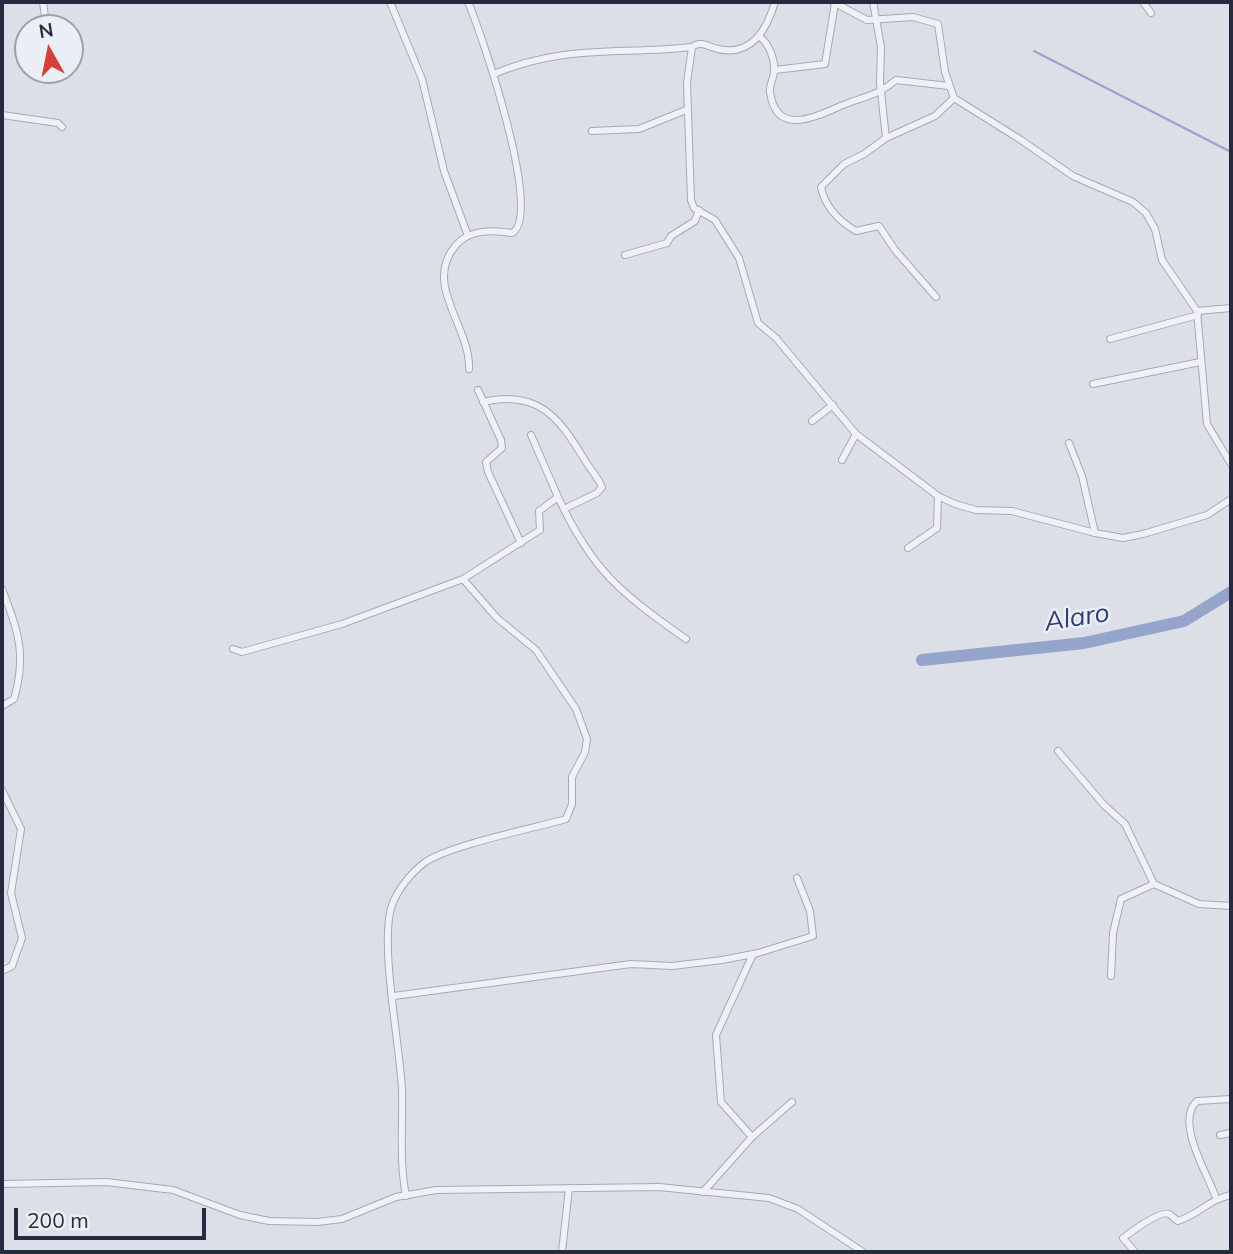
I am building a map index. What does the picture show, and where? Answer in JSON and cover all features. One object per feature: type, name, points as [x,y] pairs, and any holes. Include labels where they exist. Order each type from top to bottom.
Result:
[{"type":"street","points":[[390,2],[422,79],[444,172],[468,236]]},
{"type":"street","points":[[468,2],[494,74],[516,168],[521,221],[512,233],[495,231],[468,236],[460,240],[448,254],[444,271],[446,296],[465,342],[469,369]]},
{"type":"street","points":[[494,74],[523,61],[567,52],[692,47],[697,43],[732,50],[760,37],[775,2]]},
{"type":"street","points":[[775,70],[825,64],[834,2],[863,19],[913,17],[938,24],[949,86],[954,98],[1021,139],[1073,176],[1141,208],[1153,223],[1162,260],[1197,313],[1207,424],[1231,464]]},
{"type":"street","points":[[873,2],[881,47],[886,138]]},
{"type":"street","points":[[1143,2],[1151,13]]},
{"type":"street","points":[[760,37],[768,43],[775,70],[769,90],[776,110],[789,120],[809,120],[882,93],[896,80],[949,86]]},
{"type":"street","points":[[692,47],[687,78],[691,200],[699,210],[715,220],[739,258],[758,323],[776,338],[856,434],[938,496],[976,510],[1012,510],[1123,538],[1207,515],[1231,499]]},
{"type":"street","points":[[936,297],[895,250],[880,226],[856,231],[835,214],[822,194],[821,187],[844,164],[864,155],[886,138],[935,116],[954,98]]},
{"type":"street","points":[[592,131],[639,129],[687,110]]},
{"type":"street","points":[[2,115],[58,123],[62,127]]},
{"type":"street","points":[[625,255],[667,243],[671,236],[695,221],[699,210]]},
{"type":"street","points":[[1110,339],[1197,313],[1231,307]]},
{"type":"street","points":[[1093,384],[1200,362]]},
{"type":"street","points":[[478,390],[501,440],[502,448],[486,462],[488,472],[521,543]]},
{"type":"street","points":[[483,402],[498,398],[527,402],[547,409],[560,421],[602,487],[597,494],[564,509]]},
{"type":"street","points":[[812,421],[832,405]]},
{"type":"street","points":[[842,460],[856,434]]},
{"type":"street","points":[[531,435],[558,497],[594,562],[622,593],[686,639]]},
{"type":"street","points":[[1069,443],[1082,476],[1095,533]]},
{"type":"street","points":[[908,548],[937,528],[938,496]]},
{"type":"street","points":[[233,649],[242,652],[342,624],[463,579],[540,530],[539,511],[558,497]]},
{"type":"street","points":[[406,1196],[400,1167],[402,1088],[388,936],[392,906],[401,886],[426,862],[453,850],[566,819],[572,804],[572,776],[585,752],[587,739],[576,709],[536,650],[497,618],[463,579]]},
{"type":"street","points":[[2,589],[20,638],[22,654],[14,699],[2,706]]},
{"type":"street","points":[[1058,751],[1104,805],[1125,824],[1153,884],[1199,904],[1231,906]]},
{"type":"street","points":[[2,790],[21,829],[11,893],[22,938],[12,966],[2,971]]},
{"type":"street","points":[[394,996],[619,965],[672,966],[752,954],[813,936],[810,911],[797,878]]},
{"type":"street","points":[[1111,976],[1113,933],[1121,899],[1153,884]]},
{"type":"street","points":[[752,954],[716,1035],[721,1102],[752,1137]]},
{"type":"street","points":[[1216,1198],[1193,1142],[1191,1112],[1197,1101],[1231,1099]]},
{"type":"street","points":[[704,1192],[752,1137],[792,1102]]},
{"type":"street","points":[[1220,1135],[1231,1133]]},
{"type":"street","points":[[2,1184],[106,1182],[173,1190],[231,1212],[269,1221],[330,1222],[406,1196],[436,1190],[659,1187],[748,1195],[785,1204],[816,1219],[863,1252]]},
{"type":"street","points":[[562,1252],[569,1188]]},
{"type":"street","points":[[1135,1252],[1123,1238],[1134,1230],[1161,1214],[1169,1214],[1178,1221],[1186,1219],[1216,1198],[1231,1195]]},
{"type":"waterway","points":[[1034,51],[1231,152]]},
{"type":"waterway","name":"Alaro","points":[[922,660],[1084,643],[1184,621],[1231,592]]}]
